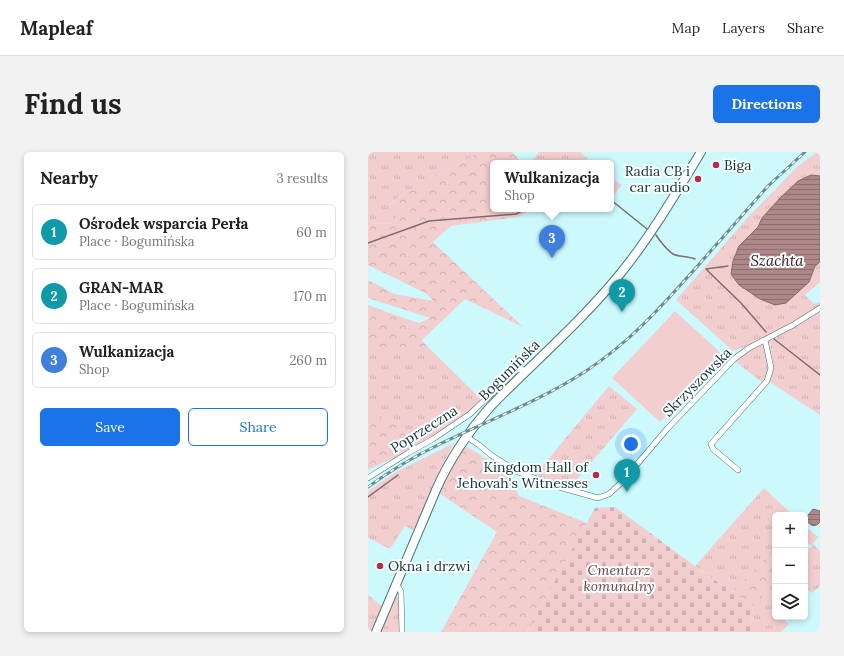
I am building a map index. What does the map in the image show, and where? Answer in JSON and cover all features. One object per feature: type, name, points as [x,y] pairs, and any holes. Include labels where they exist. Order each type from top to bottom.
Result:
[{"type":"main road","name":"Bogumińska","points":[[376,632],[444,471],[453,455],[491,406],[597,301],[627,265],[652,231],[701,152]]},
{"type":"street","name":"Skrzyszowska","points":[[467,437],[491,455],[518,472],[559,488],[598,498],[609,494],[621,483],[667,429],[734,359],[749,348],[793,325],[820,308]]},
{"type":"street","points":[[738,470],[713,449],[712,444],[767,382],[771,368],[765,340]]},
{"type":"street","name":"Poprzeczna","points":[[368,478],[477,409],[515,371],[520,369],[527,371]]},
{"type":"street","points":[[396,584],[401,592],[402,632]]},
{"type":"green space","points":[[368,152],[477,152],[444,173],[432,176],[427,186],[415,188],[406,192],[389,205],[399,211],[394,223],[368,224]]},
{"type":"green space","points":[[477,152],[512,152],[519,160],[490,160],[490,212],[527,212],[518,217],[451,226],[433,242],[523,327],[465,299],[422,340],[427,346],[425,350],[368,350],[368,305],[419,323],[430,318],[368,298],[368,280],[394,294],[433,301],[427,294],[368,265],[368,224],[394,223],[399,211],[389,206],[398,198],[410,190],[427,186],[432,176],[444,173]]},
{"type":"green space","points":[[539,152],[580,152],[588,159],[585,160],[532,160]]},
{"type":"green space","points":[[817,152],[820,152],[820,176],[798,181],[780,198],[762,218],[758,227],[739,246],[809,282],[815,266],[820,262],[820,282],[805,295],[814,304],[820,302],[820,306],[767,337],[733,351],[676,300],[748,217],[798,166]]},
{"type":"green space","points":[[614,180],[622,185],[614,194]]},
{"type":"green space","points":[[675,311],[723,355],[660,422],[612,378]]},
{"type":"green space","points":[[820,311],[820,415],[770,382],[774,368],[769,341]]},
{"type":"green space","points":[[762,343],[768,363],[768,374],[763,383],[736,362],[750,350]]},
{"type":"green space","points":[[427,346],[479,397],[481,403],[435,435],[391,461],[389,460],[419,440],[368,408],[368,350],[425,350]]},
{"type":"green space","points":[[609,386],[637,409],[571,486],[535,475]]},
{"type":"green space","points":[[368,408],[419,440],[389,460],[368,470]]},
{"type":"green space","points":[[454,443],[432,486],[415,531],[405,526],[390,549],[368,538],[368,491],[396,472]]},
{"type":"green space","points":[[466,446],[507,472],[519,496],[587,523],[527,632],[441,632],[497,532],[440,494],[451,466]]},
{"type":"green space","points":[[764,488],[790,512],[772,512],[772,551],[732,592],[695,566]]},
{"type":"green space","name":"Cmentarz komunalny","points":[[615,507],[703,572],[753,606],[750,626],[754,632],[527,632],[595,508]]},
{"type":"green space","points":[[808,529],[818,537],[813,544],[820,551],[820,586],[812,593],[808,590],[808,550],[812,546],[808,543]]},
{"type":"green space","points":[[772,551],[772,587],[753,606],[732,592]]},
{"type":"green space","points":[[772,587],[772,620],[784,620],[789,624],[781,632],[754,632],[750,626],[753,606]]},
{"type":"green space","points":[[368,595],[382,606],[370,632],[368,632]]},
{"type":"green space","points":[[395,597],[398,598],[400,607],[400,632],[381,632]]},
{"type":"water","name":"Szachta","points":[[811,175],[820,176],[820,262],[815,266],[809,282],[786,303],[775,305],[760,299],[739,285],[731,274],[733,261],[739,246],[758,227],[762,218],[780,198],[798,181]]},
{"type":"water","points":[[813,509],[820,511],[820,522],[814,526],[810,524],[808,522],[808,515]]},
{"type":"waterway","points":[[614,202],[647,229]]},
{"type":"waterway","points":[[368,243],[429,221],[516,214],[520,212]]},
{"type":"waterway","points":[[656,235],[673,254],[695,259]]},
{"type":"waterway","points":[[706,269],[728,266]]},
{"type":"waterway","points":[[706,269],[741,303],[766,332]]},
{"type":"waterway","points":[[774,339],[820,375]]},
{"type":"waterway","points":[[368,497],[398,475]]},
{"type":"railway","points":[[368,487],[420,454],[550,392],[602,360],[644,324],[768,186],[805,152]]},
{"type":"place","name":"Biga","points":[[716,165]]},
{"type":"place","name":"Radia CB i car audio","points":[[698,179]]},
{"type":"place","name":"Wulkanizacja","points":[[552,258]]},
{"type":"place","name":"GRAN-MAR","points":[[622,312]]},
{"type":"place","name":"Kingdom Hall of Jehovah's Witnesses","points":[[596,475]]},
{"type":"place","name":"Ośrodek wsparcia Perła","points":[[627,492]]},
{"type":"place","name":"Okna i drzwi","points":[[380,566]]}]
